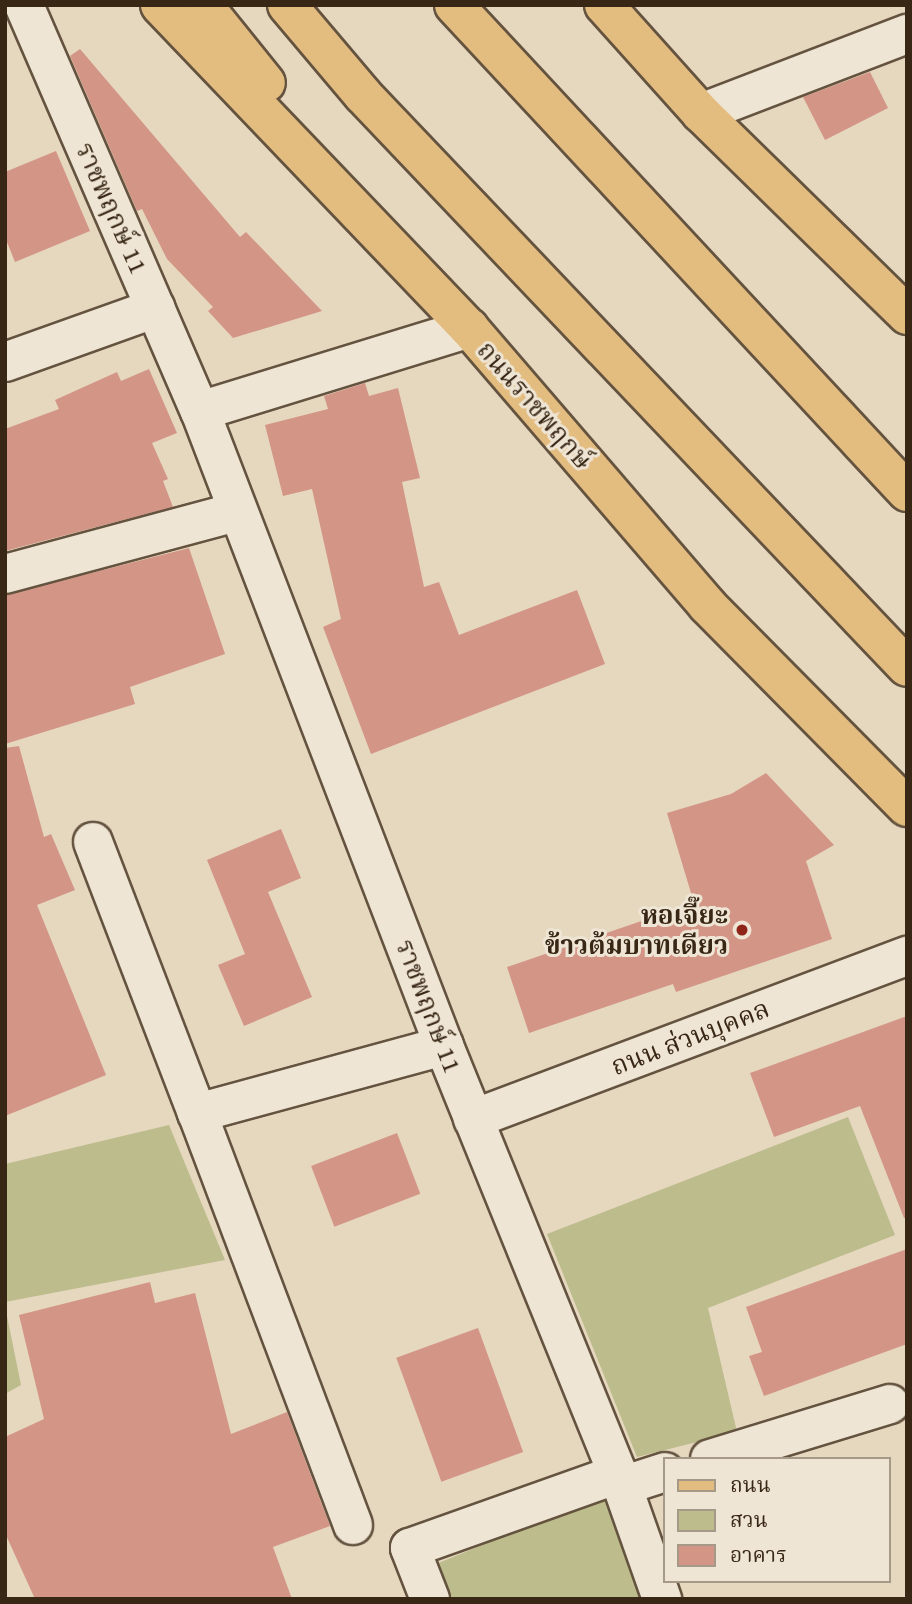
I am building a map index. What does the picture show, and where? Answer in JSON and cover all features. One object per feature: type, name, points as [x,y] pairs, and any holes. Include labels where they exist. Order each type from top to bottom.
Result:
[{"type":"main road","name":"ถนนราชพฤกษ์","points":[[160,5],[456,315],[707,605],[907,807]]},
{"type":"main road","points":[[202,5],[456,315]]},
{"type":"main road","points":[[287,5],[363,94],[907,667]]},
{"type":"main road","points":[[454,5],[907,492]]},
{"type":"main road","points":[[586,5],[701,113],[907,315]]},
{"type":"main road","points":[[604,5],[701,113]]},
{"type":"street","name":"ราชพฤกษ์ 11","points":[[24,5],[200,411],[444,1046],[620,1480],[662,1599]]},
{"type":"street","points":[[701,113],[907,34]]},
{"type":"street","points":[[5,362],[156,308]]},
{"type":"street","points":[[200,411],[456,315]]},
{"type":"street","points":[[5,574],[237,512]]},
{"type":"street","points":[[93,842],[353,1525]]},
{"type":"street","name":"ถนน ส่วนบุคคล","points":[[473,1119],[907,956]]},
{"type":"street","points":[[197,1113],[444,1046]]},
{"type":"street","points":[[717,1457],[890,1404]]},
{"type":"street","points":[[430,1599],[410,1548],[620,1480],[664,1472]]},
{"type":"green space","points":[[848,1117],[895,1235],[708,1308],[737,1432],[637,1457],[547,1234]]},
{"type":"green space","points":[[169,1125],[225,1260],[5,1302],[5,1164]]},
{"type":"green space","points":[[5,1306],[21,1385],[5,1394]]},
{"type":"green space","points":[[603,1496],[640,1599],[448,1599],[436,1564]]},
{"type":"building","points":[[80,49],[240,237],[246,232],[322,311],[233,338],[208,311],[213,307],[167,259],[142,209],[137,211],[70,56]]},
{"type":"building","points":[[870,72],[888,108],[825,140],[803,97]]},
{"type":"building","points":[[56,151],[90,231],[15,262],[5,237],[5,172]]},
{"type":"building","points":[[149,369],[177,433],[152,443],[168,479],[163,481],[173,507],[5,551],[5,429],[59,409],[55,400],[117,372],[121,381]]},
{"type":"building","points":[[365,383],[369,396],[398,388],[420,478],[402,482],[424,587],[439,582],[459,635],[577,590],[605,664],[371,754],[323,627],[341,619],[312,489],[283,496],[265,425],[328,409],[324,396]]},
{"type":"building","points":[[189,548],[225,654],[130,687],[135,704],[5,744],[5,595]]},
{"type":"building","points":[[19,746],[44,837],[51,834],[75,890],[37,905],[106,1075],[5,1116],[5,748]]},
{"type":"building","points":[[766,773],[834,845],[806,861],[832,939],[676,992],[673,984],[529,1033],[507,967],[694,903],[667,813],[731,794]]},
{"type":"building","points":[[281,829],[301,878],[268,892],[312,997],[244,1026],[218,965],[245,954],[207,860]]},
{"type":"building","points":[[907,1016],[907,1218],[904,1218],[860,1106],[774,1137],[750,1073]]},
{"type":"building","points":[[397,1133],[420,1194],[334,1227],[311,1166]]},
{"type":"building","points":[[907,1249],[907,1344],[764,1396],[749,1356],[762,1352],[746,1307]]},
{"type":"building","points":[[150,1282],[155,1303],[195,1293],[231,1434],[287,1412],[330,1526],[273,1547],[292,1599],[35,1599],[5,1533],[5,1437],[44,1419],[19,1315]]},
{"type":"building","points":[[478,1328],[523,1452],[441,1482],[396,1358]]},
{"type":"place","name":"หอเจี๊ยะ ข้าวต้มบาทเดียว","points":[[742,930]]}]
